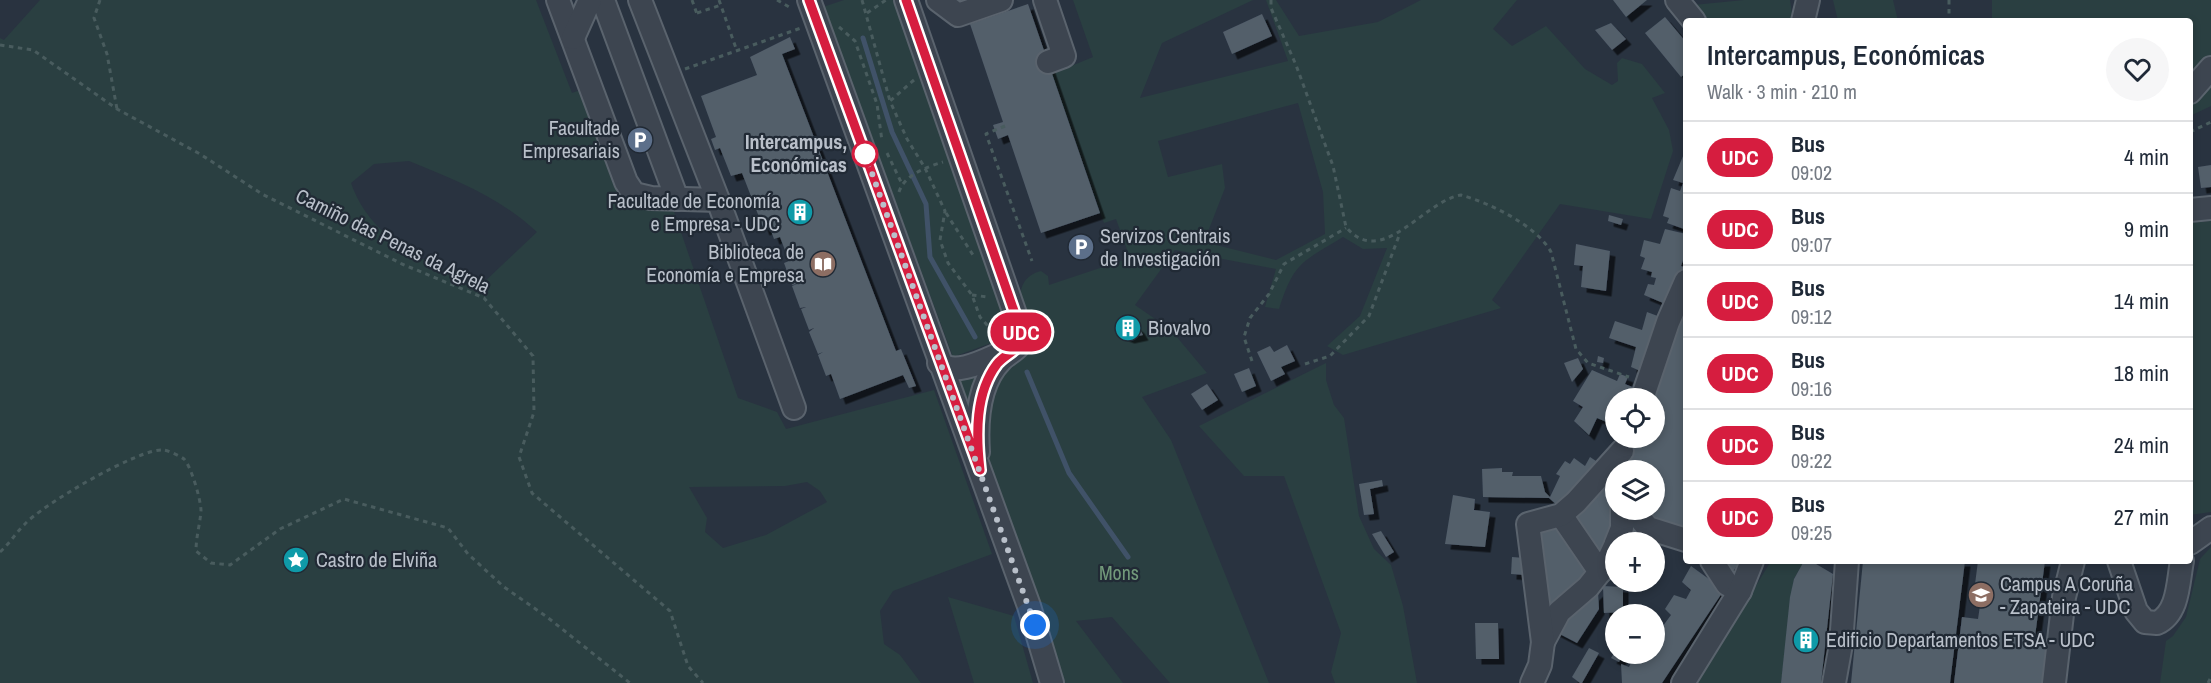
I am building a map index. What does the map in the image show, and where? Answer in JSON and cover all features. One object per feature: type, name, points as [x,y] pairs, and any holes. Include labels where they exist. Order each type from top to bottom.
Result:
[{"type":"street","points":[[558,0],[626,182],[634,194],[677,199],[718,200]]},
{"type":"street","points":[[573,38],[590,0]]},
{"type":"street","points":[[603,0],[677,199]]},
{"type":"street","points":[[640,0],[718,200],[794,408]]},
{"type":"street","points":[[796,0],[807,0],[817,22],[1029,606],[1052,683]]},
{"type":"street","points":[[906,0],[1023,337],[994,369],[981,400],[977,432],[980,470]]},
{"type":"street","points":[[938,0],[958,15],[1002,0]]},
{"type":"street","points":[[1045,0],[1064,56],[1048,62]]},
{"type":"street","points":[[1677,0],[1692,18]]},
{"type":"street","points":[[1804,18],[1808,0]]},
{"type":"street","points":[[2193,89],[2211,68]]},
{"type":"street","points":[[2193,210],[2211,208]]},
{"type":"street","points":[[1645,388],[1668,322],[1683,288]]},
{"type":"street","points":[[939,363],[945,368],[957,369],[1012,349]]},
{"type":"street","points":[[1538,677],[1543,642],[1528,524],[1561,515],[1623,453]]},
{"type":"street","points":[[1561,515],[1600,572]]},
{"type":"street","points":[[1641,520],[1648,528],[1683,539]]},
{"type":"street","points":[[2193,541],[2211,528]]},
{"type":"street","points":[[1543,642],[1559,612],[1588,587],[1605,563]]},
{"type":"street","points":[[1714,564],[1727,584],[1740,591]]},
{"type":"street","points":[[1683,683],[1740,591],[1751,564]]},
{"type":"street","points":[[1834,683],[1841,644],[1847,564]]},
{"type":"street","points":[[2054,683],[2064,597],[2072,564]]},
{"type":"street","points":[[2120,564],[2136,611],[2145,622],[2157,623],[2168,615],[2175,600],[2181,564]]},
{"type":"path","points":[[100,0],[94,18],[107,54],[117,109]]},
{"type":"path","points":[[692,0],[697,14],[719,1],[737,51]]},
{"type":"path","points":[[862,0],[890,101],[945,211],[940,240],[948,263],[972,295],[980,316],[1000,340],[1012,349]]},
{"type":"path","points":[[867,13],[886,0]]},
{"type":"path","points":[[1271,0],[1271,8],[1296,66],[1333,166],[1346,227],[1359,240],[1371,242],[1400,233],[1435,204],[1449,197],[1461,195],[1530,227],[1546,242],[1551,252],[1576,349],[1588,363],[1607,367],[1638,388]]},
{"type":"path","points":[[1949,0],[1949,18]]},
{"type":"path","points":[[670,74],[827,19],[855,41],[877,104],[883,146],[902,184]]},
{"type":"path","name":"Camiño das Penas da Agrela","points":[[0,45],[33,50],[117,109],[201,154],[262,194],[402,264],[484,298],[533,356],[534,412],[519,457],[532,493],[670,611],[688,666],[703,683]]},
{"type":"path","points":[[890,101],[929,66]]},
{"type":"path","points":[[2193,131],[2211,122]]},
{"type":"path","points":[[1005,126],[986,134],[1032,261]]},
{"type":"path","points":[[906,181],[925,168],[960,156]]},
{"type":"path","points":[[1252,361],[1244,337],[1247,327],[1250,318],[1269,294],[1284,264],[1346,227]]},
{"type":"path","points":[[1305,364],[1330,356],[1369,316],[1400,233]]},
{"type":"path","points":[[0,552],[14,540],[24,524],[63,496],[139,454],[164,449],[185,460],[195,484],[201,509],[196,551],[211,563],[230,565],[280,529],[344,499],[448,528],[468,554],[504,588],[563,629],[630,683]]},
{"type":"path","points":[[2208,683],[2211,677]]},
{"type":"green space","points":[[40,0],[536,0],[572,93],[583,89],[620,187],[672,206],[738,398],[777,412],[786,429],[934,390],[992,554],[893,591],[880,611],[884,644],[900,655],[921,683],[0,683],[0,38],[4,40]],"holes":[[[409,161],[492,199],[537,232],[480,286],[422,259],[387,235],[372,220],[360,203],[351,183],[374,164]],[[807,482],[820,491],[827,502],[766,535],[723,548],[705,532],[707,518],[689,487],[785,486]]]},
{"type":"green space","points":[[844,0],[893,0],[1010,336],[953,357],[823,7]]},
{"type":"green space","name":"Mons","points":[[1073,0],[1253,0],[1162,43],[1140,98],[1288,61],[1266,0],[1276,0],[1299,36],[1378,22],[1421,0],[1517,0],[1493,29],[1512,46],[1546,26],[1585,69],[1612,85],[1618,81],[1617,63],[1622,58],[1642,64],[1665,93],[1652,98],[1669,130],[1673,151],[1651,219],[1560,204],[1492,300],[1501,308],[1343,355],[1327,346],[1360,316],[1387,248],[1363,249],[1343,237],[1301,265],[1284,293],[1279,309],[1265,307],[1276,269],[1175,250],[1135,305],[1171,330],[1207,373],[1142,397],[1171,440],[1269,683],[1170,683],[1112,617],[1076,621],[1123,683],[1061,683],[983,456],[982,433],[997,374],[1013,367],[1029,343],[1020,301],[1024,283],[1041,271],[1048,276],[1049,285],[1130,258],[1116,219],[1104,223],[1052,74],[1093,57]],"holes":[[[1298,103],[1323,192],[1325,234],[1276,260],[1204,242],[1225,188],[1222,164],[1168,177],[1158,141]]]},
{"type":"green space","points":[[1744,0],[1790,0],[1793,18],[1704,18],[1693,5]]},
{"type":"green space","points":[[1833,0],[1893,0],[1897,18],[1837,18]]},
{"type":"green space","points":[[1992,0],[2211,0],[2211,106],[2193,115],[2193,18],[1992,18]]},
{"type":"green space","points":[[2211,221],[2211,512],[2193,515],[2193,223]]},
{"type":"green space","points":[[1326,363],[1326,380],[1334,405],[1344,418],[1359,516],[1374,549],[1391,565],[1403,606],[1417,683],[1335,683],[1331,672],[1341,633],[1284,476],[1244,476],[1199,426]]},
{"type":"green space","points":[[991,364],[972,424],[948,378]]},
{"type":"green space","points":[[2211,547],[2211,683],[2160,683],[2166,641],[2173,636],[2186,617],[2200,559]]},
{"type":"green space","points":[[1769,564],[1802,564],[1794,579],[1781,683],[1697,683]]},
{"type":"green space","points":[[948,597],[1014,616],[1033,683],[974,683]]},
{"type":"building","points":[[1613,0],[1647,0],[1626,17]]},
{"type":"building","points":[[1028,4],[1100,213],[1041,233],[1008,135],[998,139],[993,125],[1003,122],[970,24]]},
{"type":"building","points":[[1262,14],[1272,36],[1232,54],[1223,32]]},
{"type":"building","points":[[1665,17],[1683,38],[1683,75],[1681,77],[1645,33]]},
{"type":"building","points":[[1611,23],[1626,39],[1612,50],[1595,30]]},
{"type":"building","name":"Facultade de Economía e Empresa - UDC","points":[[790,37],[795,49],[782,54],[896,351],[901,349],[916,386],[909,388],[903,375],[840,399],[831,374],[826,376],[818,355],[823,352],[818,354],[809,332],[814,328],[809,330],[801,309],[806,307],[800,308],[792,286],[797,284],[792,285],[784,263],[789,261],[780,237],[774,239],[770,228],[764,230],[742,173],[731,176],[720,148],[715,150],[711,139],[716,137],[701,96],[757,75],[750,57]]},
{"type":"building","points":[[1683,156],[1683,183],[1673,180]]},
{"type":"building","points":[[2211,165],[2211,187],[2201,188],[2198,167]]},
{"type":"building","points":[[1683,183],[1683,229],[1667,223],[1669,218],[1663,216],[1671,188],[1680,191]]},
{"type":"building","points":[[1609,215],[1623,219],[1621,225],[1608,221]]},
{"type":"building","points":[[1665,229],[1683,233],[1681,266],[1683,269],[1668,305],[1644,295],[1648,284],[1654,285],[1656,278],[1651,277],[1652,272],[1641,269],[1645,258],[1640,256],[1644,240],[1660,244]]},
{"type":"building","points":[[1576,244],[1610,251],[1606,291],[1581,287],[1583,266],[1574,265]]},
{"type":"building","points":[[1647,312],[1663,318],[1645,373],[1631,367],[1636,347],[1609,338],[1615,321],[1642,330]]},
{"type":"building","name":"Biovalvo","points":[[1126,317],[1139,328],[1143,335],[1129,338],[1121,335],[1118,323],[1121,318]]},
{"type":"building","points":[[1683,317],[1683,532],[1657,520],[1665,520],[1665,460],[1629,460],[1634,448],[1665,448],[1665,388],[1656,388]]},
{"type":"building","points":[[1287,345],[1295,361],[1281,367],[1285,374],[1271,381],[1257,352],[1270,346],[1274,352]]},
{"type":"building","points":[[1598,356],[1604,358],[1603,363],[1597,362]]},
{"type":"building","points":[[1578,358],[1583,369],[1572,382],[1564,363]]},
{"type":"building","points":[[1249,368],[1256,386],[1242,392],[1234,374]]},
{"type":"building","points":[[1592,370],[1617,381],[1620,374],[1628,377],[1625,384],[1635,388],[1605,388],[1605,421],[1597,418],[1589,435],[1574,421],[1583,407],[1573,401]]},
{"type":"building","points":[[1207,384],[1218,400],[1202,410],[1191,394]]},
{"type":"building","points":[[1590,457],[1602,465],[1558,506],[1549,498],[1483,497],[1482,469],[1502,468],[1502,472],[1513,472],[1512,476],[1541,476],[1545,492],[1550,497],[1560,476],[1556,474],[1565,461],[1570,464],[1574,458],[1585,466]]},
{"type":"building","points":[[1605,479],[1605,520],[1613,520],[1609,532],[1605,532],[1605,546],[1601,559],[1574,517]]},
{"type":"building","points":[[1382,480],[1383,486],[1370,489],[1374,514],[1364,515],[1359,484]]},
{"type":"building","points":[[1453,495],[1475,499],[1474,510],[1490,512],[1485,547],[1445,544]]},
{"type":"building","points":[[1566,525],[1593,574],[1545,617],[1534,529]]},
{"type":"building","points":[[1381,531],[1394,552],[1386,557],[1372,534]]},
{"type":"building","points":[[1512,557],[1525,558],[1527,575],[1511,574]]},
{"type":"building","points":[[1724,564],[1738,564],[1730,576]]},
{"type":"building","name":"Edificio Departamentos ETSA - UDC","points":[[1802,564],[1816,564],[1833,574],[1821,683],[1781,683],[1794,579]]},
{"type":"building","points":[[1863,564],[1965,564],[1950,683],[1851,683]]},
{"type":"building","points":[[1978,564],[2045,564],[2034,644],[2047,646],[2042,683],[1954,683],[1962,617],[1978,619],[1983,585],[1975,584]]},
{"type":"building","points":[[1691,566],[1724,590],[1662,683],[1622,683],[1621,664],[1629,667],[1630,664],[1665,664],[1665,623],[1671,615],[1665,609],[1674,595],[1686,599],[1691,590],[1682,582]]},
{"type":"building","points":[[1603,586],[1605,586],[1605,592],[1623,592],[1623,604],[1605,604],[1604,613]]},
{"type":"building","points":[[1598,591],[1599,609],[1577,643],[1554,631]]},
{"type":"building","points":[[1475,623],[1498,623],[1499,659],[1476,659]]},
{"type":"building","points":[[1589,648],[1599,653],[1580,683],[1572,677]]},
{"type":"waterway","points":[[863,38],[892,132],[926,204],[930,257],[975,337]]},
{"type":"waterway","points":[[1027,372],[1069,473],[1128,557]]},
{"type":"bus line","name":"UDC","points":[[809,0],[939,363],[980,470],[977,432],[981,400],[994,369],[1006,355],[1019,346],[1023,337],[906,0]]},
{"type":"place","name":"Facultade Empresariais","points":[[640,140]]},
{"type":"place","name":"Intercampus, Económicas","points":[[865,154]]},
{"type":"place","name":"Facultade de Economía e Empresa - UDC","points":[[800,212]]},
{"type":"place","name":"Servizos Centrais de Investigación","points":[[1081,247]]},
{"type":"place","name":"Biblioteca de Economía e Empresa","points":[[823,264]]},
{"type":"place","name":"Biovalvo","points":[[1128,328]]},
{"type":"place","name":"Castro de Elviña","points":[[296,560]]},
{"type":"place","name":"Campus A Coruña - Zapateira - UDC","points":[[1981,595]]},
{"type":"place","name":"Edificio Departamentos ETSA - UDC","points":[[1806,640]]},
{"type":"route","points":[[865,154],[865,152],[1035,625]]}]
